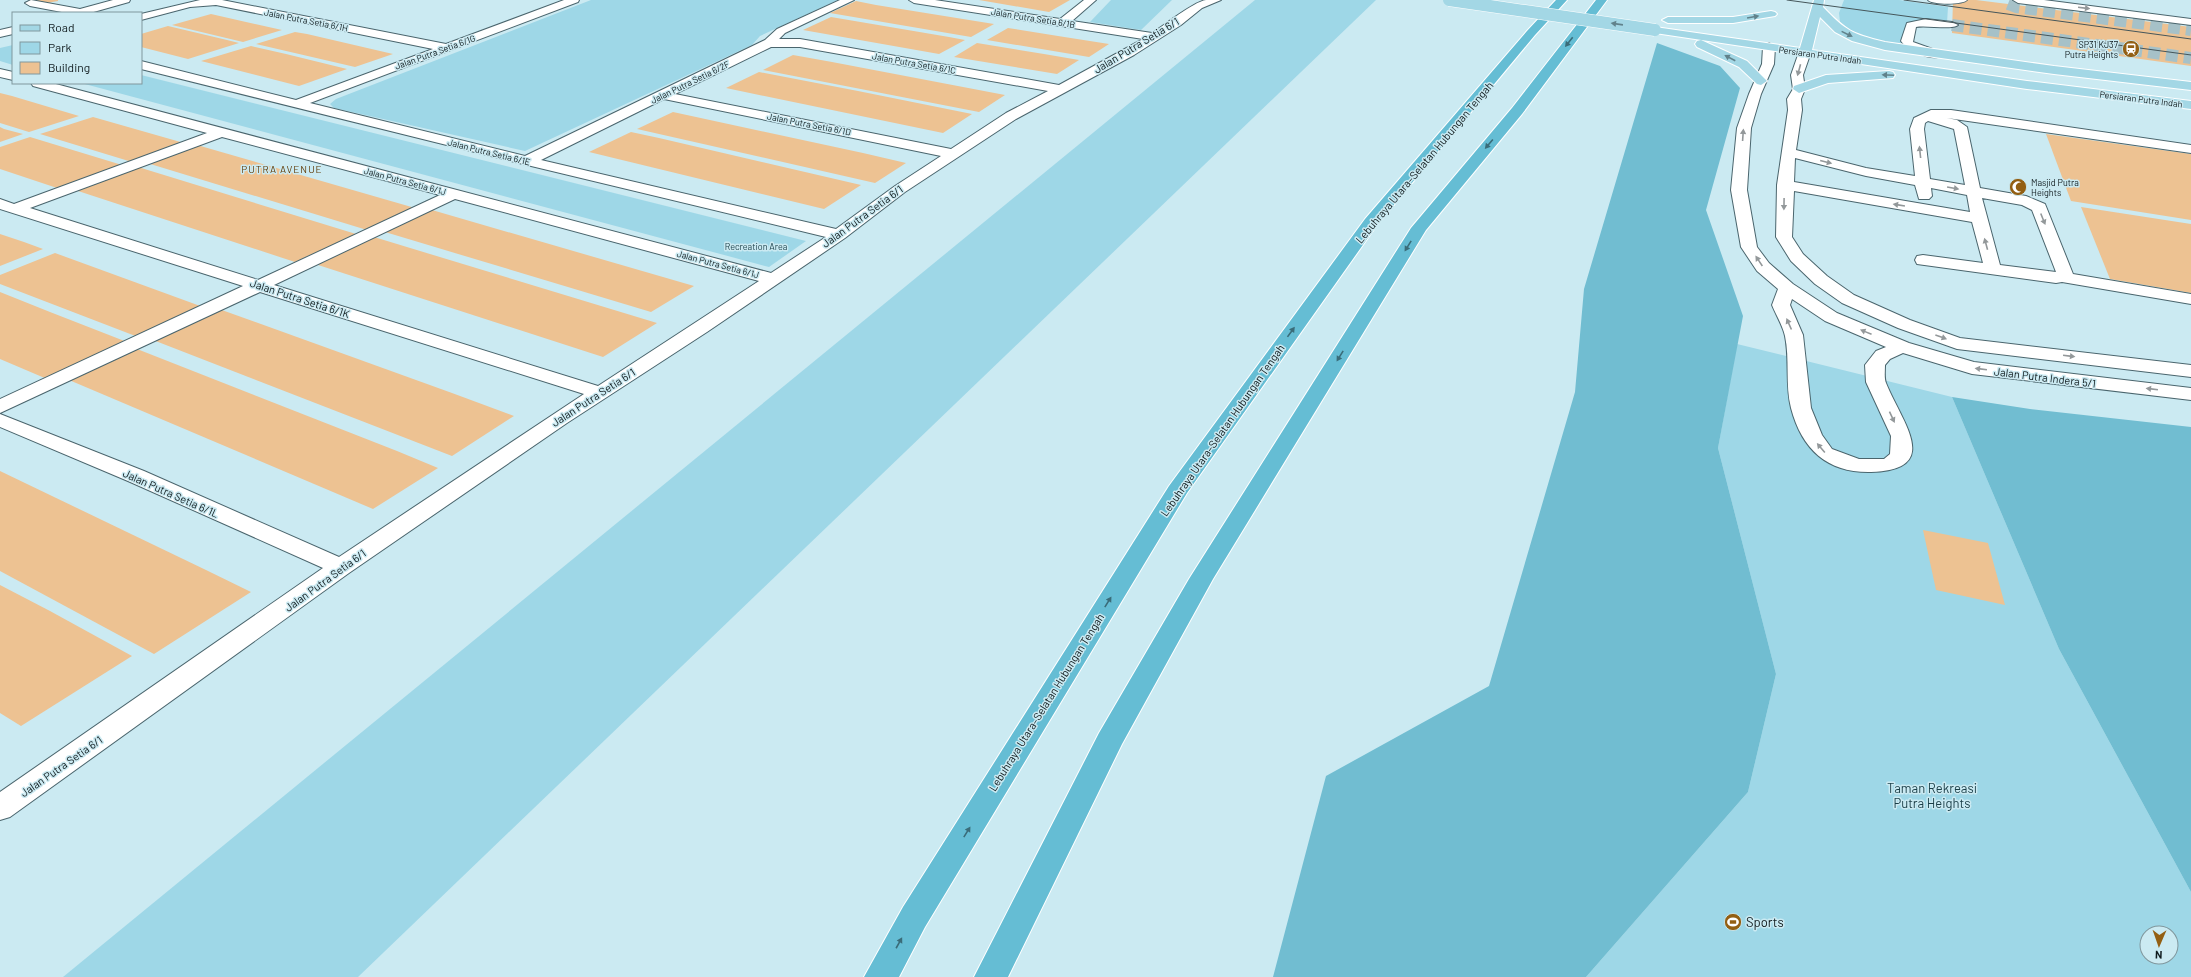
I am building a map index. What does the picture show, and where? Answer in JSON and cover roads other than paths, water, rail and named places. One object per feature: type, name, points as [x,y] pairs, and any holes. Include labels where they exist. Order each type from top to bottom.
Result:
[{"type":"highway","name":"Lebuhraya Utara–Selatan Hubungan Tengah","points":[[880,977],[914,917],[1177,491],[1371,222],[1562,0]]},
{"type":"highway","points":[[991,977],[1110,741],[1201,579],[1415,235],[1517,111],[1602,0]]},
{"type":"main road","name":"Persiaran Putra Indah","points":[[1449,0],[1770,37],[1806,47],[2027,85],[2191,105]]},
{"type":"main road","name":"Persiaran Putra Indah","points":[[1525,0],[1657,25]]},
{"type":"main road","points":[[1806,47],[1819,4]]},
{"type":"main road","points":[[1819,4],[1839,30],[1856,39],[1885,46],[1934,54],[2191,86]]},
{"type":"main road","points":[[1657,25],[1719,21],[1773,10],[1770,37]]},
{"type":"main road","points":[[1657,25],[1742,64],[1761,81]]},
{"type":"main road","name":"Persiaran Putra Indah","points":[[1806,47],[2096,82],[2191,91]]},
{"type":"main road","points":[[1799,89],[1826,80],[1882,75],[1919,76],[2098,99],[2191,105]]},
{"type":"street","points":[[83,12],[125,0]]},
{"type":"street","name":"Jalan Putra Setia 6/1G","points":[[296,104],[574,0]]},
{"type":"street","name":"Jalan Putra Setia 6/2F","points":[[528,161],[769,43],[780,31],[849,0]]},
{"type":"street","name":"Jalan Putra Setia 6/1B","points":[[914,0],[1153,37]]},
{"type":"street","points":[[1062,23],[1091,0]]},
{"type":"street","points":[[1933,0],[1962,0]]},
{"type":"street","points":[[2104,0],[2191,11]]},
{"type":"street","points":[[2012,1],[2191,22]]},
{"type":"street","name":"Jalan Putra Setia 6/1H","points":[[142,17],[190,4],[216,2],[448,48]]},
{"type":"street","name":"Jalan Putra Setia 6/1","points":[[0,808],[341,567],[838,235],[900,189],[1011,116],[1153,37],[1204,2]]},
{"type":"street","points":[[30,3],[74,12]]},
{"type":"street","points":[[1934,54],[1909,44],[1907,40],[1911,25],[1926,22],[1952,25]]},
{"type":"street","name":"Jalan Putra Indera 5/1","points":[[1770,37],[1768,64],[1755,94],[1744,128],[1739,190],[1749,247],[1762,267],[1786,288],[1831,317],[1902,347],[1972,368],[2191,394]]},
{"type":"street","name":"Jalan Putra Setia 6/1C","points":[[769,43],[800,43],[1059,89]]},
{"type":"street","points":[[1806,47],[1797,75],[1799,89],[1794,99],[1795,110],[1788,152],[1785,185],[1784,238],[1797,257],[1821,280],[1848,299],[1904,324],[1957,343],[2191,371]]},
{"type":"street","name":"Jalan Putra Setia 6/1E","points":[[142,65],[528,161],[838,235]]},
{"type":"street","points":[[0,73],[12,76]]},
{"type":"street","name":"Jalan Putra Setia 6/1J","points":[[41,84],[772,279]]},
{"type":"street","name":"Jalan Putra Setia 6/1D","points":[[663,95],[954,154]]},
{"type":"street","points":[[1925,209],[1917,129],[1919,121],[1931,114],[2001,120],[2191,149]]},
{"type":"street","points":[[1919,121],[1938,120],[1952,122],[1960,128],[1979,218],[1993,269]]},
{"type":"street","points":[[1960,128],[1971,122],[2001,120]]},
{"type":"street","points":[[7,206],[222,132]]},
{"type":"street","points":[[1788,152],[1866,172],[2026,201],[2039,207],[2065,274],[2063,277]]},
{"type":"street","points":[[1785,185],[1979,218]]},
{"type":"street","points":[[0,407],[454,194]]},
{"type":"street","name":"Jalan Putra Setia 6/1K","points":[[7,206],[600,393]]},
{"type":"street","points":[[1923,260],[2056,278],[2063,277],[2191,299]]},
{"type":"street","points":[[1786,288],[1781,305],[1794,335],[1801,408],[1812,436],[1824,453],[1856,466],[1889,465],[1901,456],[1901,436],[1876,382],[1875,365],[1883,355],[1902,347],[1904,324]]},
{"type":"street","name":"Jalan Putra Setia 6/1L","points":[[0,420],[136,476],[341,567]]},
{"type":"tunnel","points":[[2008,4],[2016,7],[2191,30]]},
{"type":"tunnel","points":[[1952,25],[2191,58]]},
{"type":"tram line","points":[[1787,0],[2191,55]]},
{"type":"tram line","points":[[1904,0],[2191,39]]},
{"type":"place","name":"SP31 KJ37 Putra Heights","points":[[2131,49]]},
{"type":"place","name":"Masjid Putra Heights","points":[[2018,187]]},
{"type":"place","name":"Sports","points":[[1733,922]]},
{"type":"district","name":"PUTRA AVENUE","points":[[282,169]]},
{"type":"park label","name":"Recreation Area","points":[[756,246]]},
{"type":"park label","name":"Taman Rekreasi Putra Heights","points":[[1932,796]]}]
